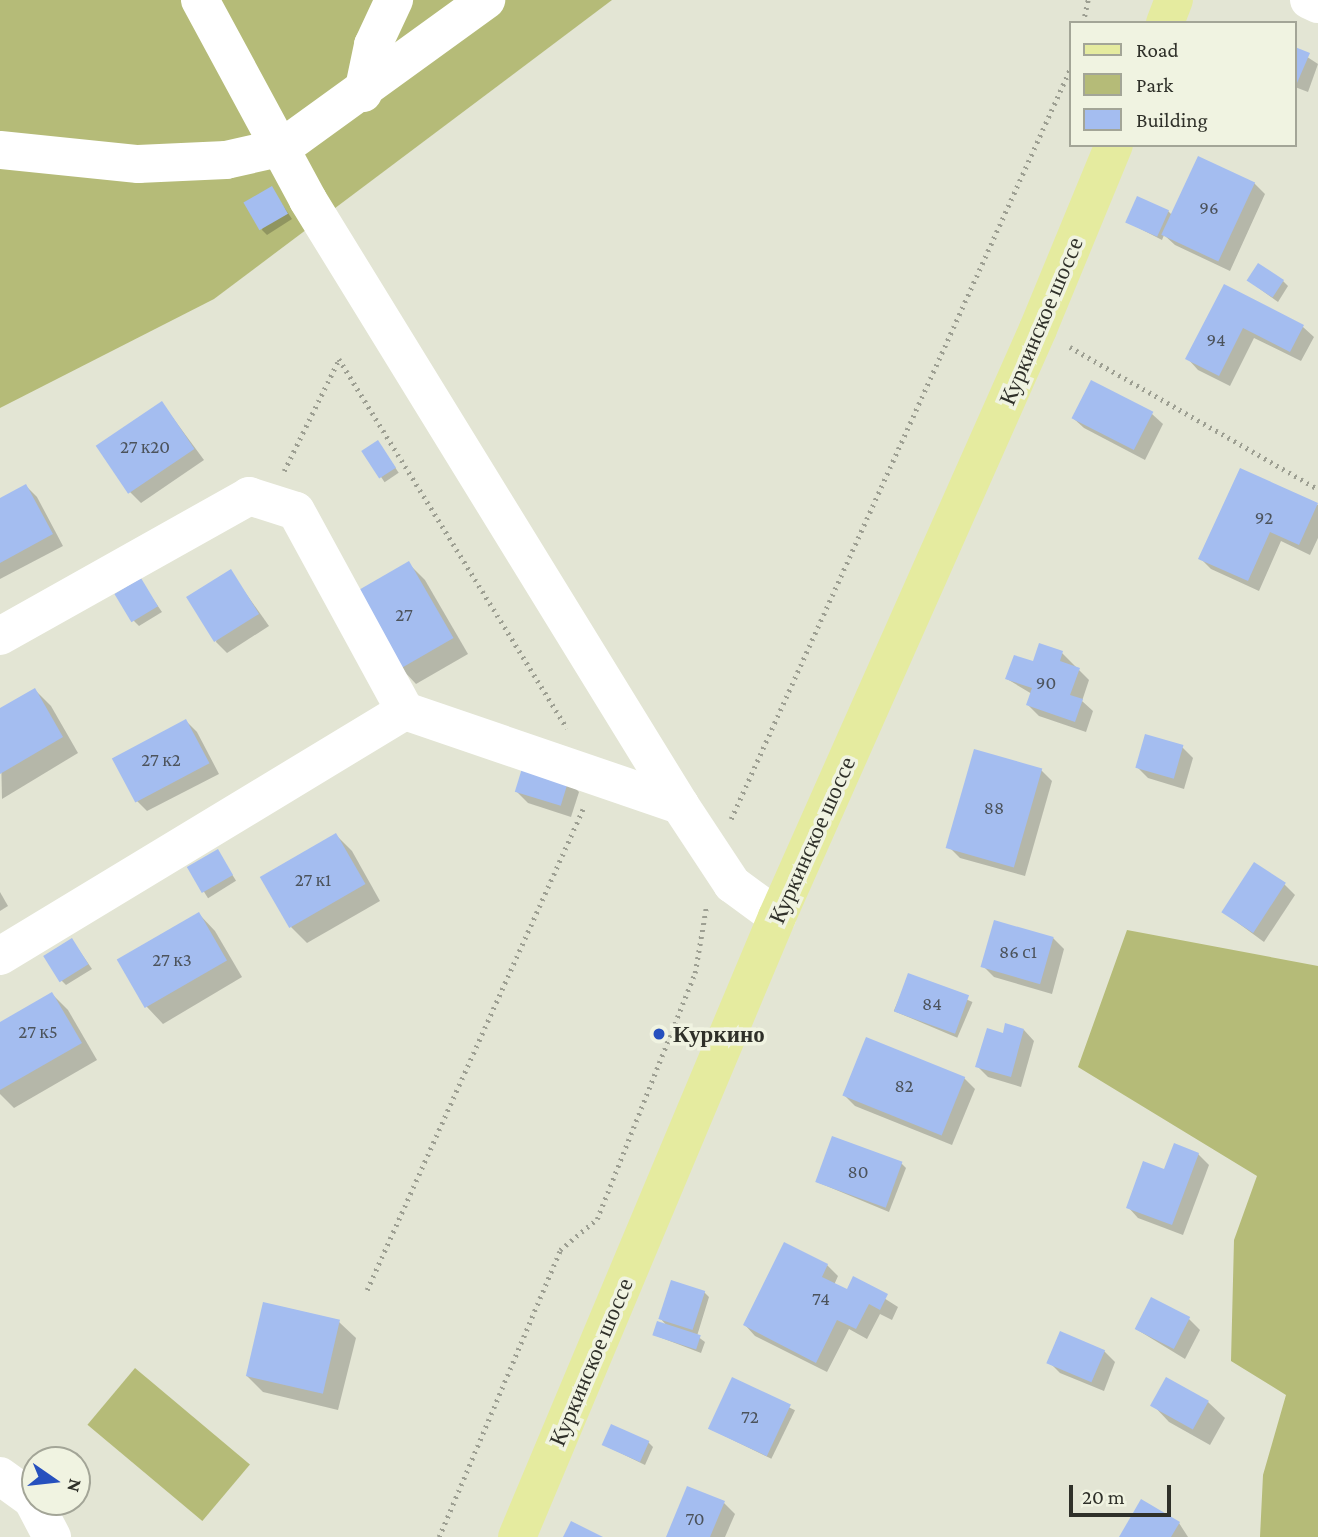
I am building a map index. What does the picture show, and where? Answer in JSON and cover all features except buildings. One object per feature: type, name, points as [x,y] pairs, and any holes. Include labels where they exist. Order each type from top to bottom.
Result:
[{"type":"main road","points":[[1166,21],[1174,0]]},
{"type":"main road","name":"Куркинское шоссе","points":[[517,1537],[777,917],[1038,330],[1113,147]]},
{"type":"street","points":[[200,0],[283,147],[308,200],[680,805],[732,884],[777,917]]},
{"type":"street","points":[[363,93],[373,45],[394,0]]},
{"type":"street","points":[[0,150],[138,164],[226,160],[283,147],[363,93],[486,0]]},
{"type":"street","points":[[1308,0],[1318,4]]},
{"type":"street","points":[[0,636],[249,496],[296,511],[405,711],[680,805]]},
{"type":"street","points":[[0,956],[405,711]]},
{"type":"street","points":[[0,1476],[32,1499],[56,1534]]},
{"type":"path","points":[[1083,21],[1088,0]]},
{"type":"path","points":[[439,1537],[560,1250],[597,1219],[695,974],[714,856],[1070,70]]},
{"type":"path","points":[[1038,330],[1318,489]]},
{"type":"green space","points":[[0,0],[612,0],[214,299],[0,408]]},
{"type":"green space","points":[[1127,930],[1318,966],[1318,1537],[1260,1537],[1263,1475],[1286,1395],[1231,1361],[1234,1240],[1257,1176],[1078,1067]]},
{"type":"green space","points":[[135,1368],[250,1464],[202,1521],[87,1425]]},
{"type":"place","name":"Куркино","points":[[659,1034]]}]
